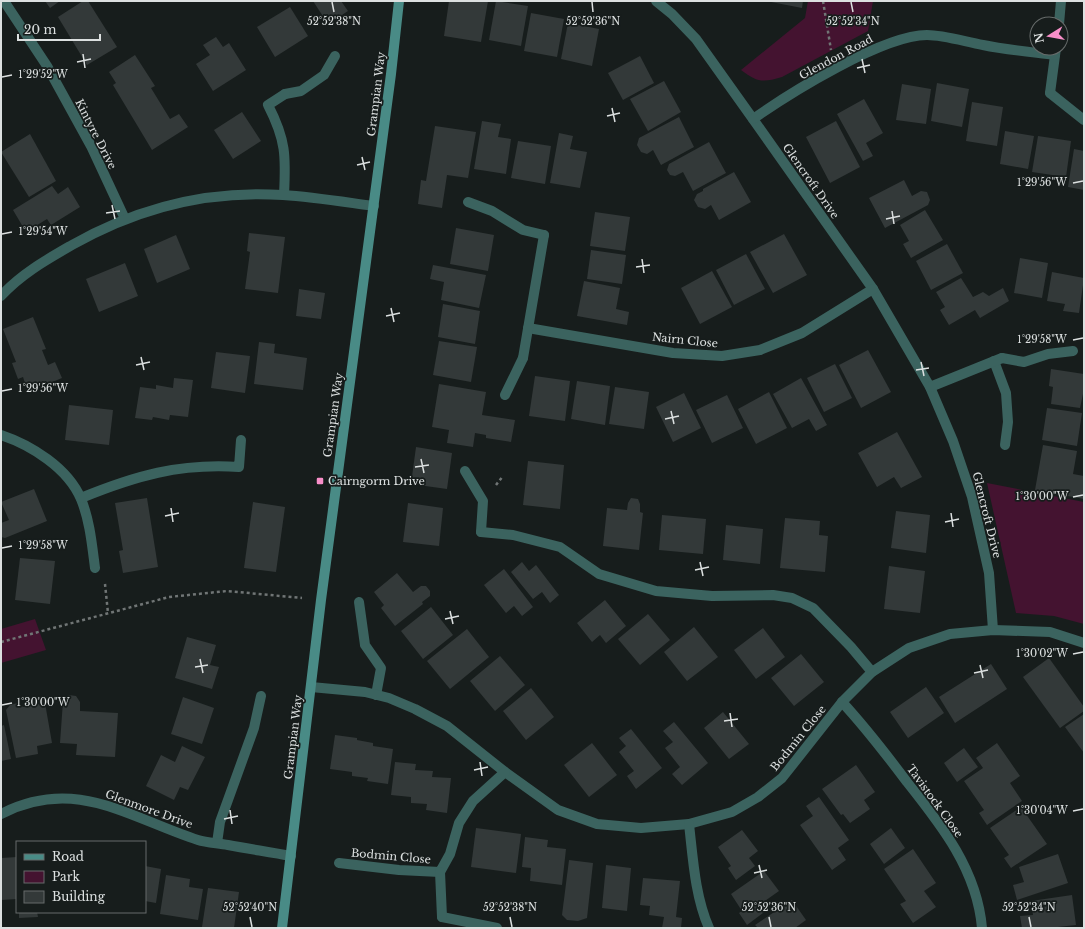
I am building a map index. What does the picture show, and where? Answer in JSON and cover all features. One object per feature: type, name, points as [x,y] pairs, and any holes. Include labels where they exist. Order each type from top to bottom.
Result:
[{"type":"street","name":"Kintyre Drive","points":[[4,1],[46,66],[87,140],[125,219]]},
{"type":"street","name":"Grampian Way","points":[[282,928],[321,600],[374,206],[399,1]]},
{"type":"street","name":"Glencroft Drive","points":[[656,1],[672,14],[696,39],[753,119],[873,289],[930,387],[953,441],[972,497],[989,573],[992,630]]},
{"type":"street","points":[[1060,16],[1062,1]]},
{"type":"street","name":"Glendon Road","points":[[753,119],[839,67],[881,46],[902,40],[926,35],[988,46],[1029,49]]},
{"type":"street","points":[[284,195],[286,163],[284,143],[277,122],[268,105],[285,94],[301,91],[324,76],[335,56]]},
{"type":"street","name":"Glendon Road","points":[[1055,56],[1050,93],[1084,120]]},
{"type":"street","points":[[1,296],[25,274],[84,238],[125,219],[197,198],[241,195],[284,195],[374,206]]},
{"type":"street","points":[[468,202],[492,212],[523,230],[544,235],[523,358],[505,395]]},
{"type":"street","name":"Nairn Close","points":[[528,328],[673,353],[722,356],[760,350],[802,333],[873,289]]},
{"type":"street","points":[[930,387],[998,359],[1024,362],[1048,354],[1073,351]]},
{"type":"street","points":[[998,359],[1006,393],[1008,422],[1005,445]]},
{"type":"street","points":[[1,435],[33,450],[53,465],[71,482],[80,498],[91,534],[94,568]]},
{"type":"street","points":[[80,498],[145,475],[178,468],[210,465],[239,467],[241,440]]},
{"type":"street","points":[[465,471],[483,501],[481,532],[513,535],[560,547],[599,574],[656,591],[712,596],[773,595],[792,598],[813,608],[851,647],[872,672]]},
{"type":"street","points":[[359,602],[365,645],[381,668],[376,695]]},
{"type":"street","name":"Bodmin Close","points":[[311,687],[365,692],[415,709],[447,726],[505,772],[558,810],[597,824],[641,828],[689,824],[732,812],[758,797],[782,778],[842,702],[872,672],[910,648],[950,634],[992,630],[1050,632],[1084,643]]},
{"type":"street","points":[[217,843],[220,822],[254,728],[261,696]]},
{"type":"street","name":"Tavistock Close","points":[[842,702],[864,727],[946,833],[964,862],[975,892],[982,928]]},
{"type":"street","name":"Bodmin Close","points":[[497,928],[442,917],[440,872],[450,854],[459,823],[474,801],[505,772]]},
{"type":"street","name":"Glenmore Drive","points":[[1,814],[31,802],[54,798],[78,798],[100,803],[146,818],[199,840],[291,856]]},
{"type":"street","points":[[689,824],[695,875],[705,918],[709,928]]},
{"type":"street","name":"Bodmin Close","points":[[339,863],[399,870],[440,872]]},
{"type":"path","points":[[823,1],[829,45],[839,67]]},
{"type":"path","points":[[94,568],[105,585],[108,613]]},
{"type":"path","points":[[1,642],[169,597],[227,591],[321,600]]},
{"type":"green space","points":[[808,1],[873,1],[868,31],[782,77],[764,81],[751,77],[741,70],[805,18]]},
{"type":"green space","points":[[987,483],[1084,502],[1084,624],[1054,616],[1016,613]]},
{"type":"green space","points":[[35,619],[46,650],[1,663],[1,629]]},
{"type":"building","points":[[45,1],[60,1],[50,8]]},
{"type":"building","points":[[83,1],[88,1],[117,47],[87,65],[58,17]]},
{"type":"building","points":[[313,1],[341,1],[348,11],[328,24]]},
{"type":"building","points":[[449,1],[488,1],[481,42],[444,36]]},
{"type":"building","points":[[496,1],[528,6],[521,46],[489,40]]},
{"type":"building","points":[[766,1],[803,1],[802,8]]},
{"type":"building","points":[[290,7],[308,36],[275,57],[257,27]]},
{"type":"building","points":[[531,13],[564,19],[557,57],[524,51]]},
{"type":"building","points":[[568,23],[599,29],[592,66],[561,59]]},
{"type":"building","points":[[216,37],[223,47],[229,43],[246,70],[213,91],[196,64],[210,55],[203,45]]},
{"type":"building","points":[[135,55],[155,86],[151,88],[170,119],[179,114],[188,127],[152,150],[113,85],[116,83],[109,72]]},
{"type":"building","points":[[640,56],[654,83],[623,100],[608,73]]},
{"type":"building","points":[[664,81],[681,112],[648,131],[630,99]]},
{"type":"building","points":[[937,83],[969,89],[962,127],[931,121]]},
{"type":"building","points":[[902,84],[931,89],[926,124],[896,120]]},
{"type":"building","points":[[864,99],[883,133],[866,143],[873,156],[863,161],[837,114]]},
{"type":"building","points":[[972,102],[1003,107],[997,146],[966,141]]},
{"type":"building","points":[[242,112],[261,141],[233,159],[214,130]]},
{"type":"building","points":[[679,117],[694,147],[661,165],[653,150],[647,154],[641,152],[637,145],[639,138]]},
{"type":"building","points":[[482,121],[501,124],[498,137],[511,139],[506,174],[474,169]]},
{"type":"building","points":[[836,121],[860,167],[830,183],[806,137]]},
{"type":"building","points":[[435,126],[476,132],[468,178],[447,175],[442,208],[418,204],[421,180],[426,181]]},
{"type":"building","points":[[1005,131],[1034,136],[1028,169],[1000,164]]},
{"type":"building","points":[[559,133],[573,136],[570,149],[587,152],[580,188],[550,183]]},
{"type":"building","points":[[30,134],[56,181],[29,197],[1,152]]},
{"type":"building","points":[[1038,136],[1071,141],[1066,177],[1032,172]]},
{"type":"building","points":[[518,141],[551,146],[545,184],[511,178]]},
{"type":"building","points":[[709,142],[726,173],[693,191],[683,172],[675,176],[670,175],[667,170],[669,164]]},
{"type":"building","points":[[1074,149],[1084,151],[1084,190],[1068,187]]},
{"type":"building","points":[[734,172],[751,202],[719,220],[711,205],[705,209],[698,207],[694,200],[697,194],[703,191],[703,189]]},
{"type":"building","points":[[904,180],[912,196],[921,191],[927,192],[930,200],[928,205],[885,228],[869,198]]},
{"type":"building","points":[[52,186],[58,194],[68,187],[80,207],[51,225],[47,219],[26,232],[13,210]]},
{"type":"building","points":[[925,210],[943,240],[911,258],[903,244],[909,241],[900,225]]},
{"type":"building","points":[[595,212],[630,217],[625,251],[590,246]]},
{"type":"building","points":[[456,228],[494,235],[488,271],[450,264]]},
{"type":"building","points":[[249,233],[285,237],[278,293],[245,289],[250,252],[247,251]]},
{"type":"building","points":[[784,234],[807,275],[773,293],[750,252]]},
{"type":"building","points":[[176,235],[190,269],[157,283],[144,249]]},
{"type":"building","points":[[947,244],[963,273],[931,290],[916,261]]},
{"type":"building","points":[[591,250],[626,255],[622,284],[587,279]]},
{"type":"building","points":[[746,254],[765,289],[734,305],[716,270]]},
{"type":"building","points":[[1020,258],[1048,263],[1042,298],[1014,293]]},
{"type":"building","points":[[125,263],[138,296],[99,312],[86,279]]},
{"type":"building","points":[[433,265],[486,275],[479,308],[441,300],[444,282],[430,279]]},
{"type":"building","points":[[712,271],[732,307],[700,324],[681,288]]},
{"type":"building","points":[[1052,272],[1084,278],[1079,313],[1063,311],[1065,304],[1047,301]]},
{"type":"building","points":[[961,278],[973,297],[983,292],[989,296],[1003,288],[1009,301],[980,318],[975,310],[949,325],[940,310],[945,307],[936,292]]},
{"type":"building","points":[[584,281],[620,288],[616,309],[629,312],[627,325],[577,316]]},
{"type":"building","points":[[299,289],[325,293],[321,319],[296,316]]},
{"type":"building","points":[[443,304],[480,311],[475,344],[438,337]]},
{"type":"building","points":[[33,317],[46,349],[42,350],[48,365],[55,362],[62,378],[28,392],[23,377],[18,379],[12,363],[16,362],[3,329]]},
{"type":"building","points":[[439,341],[477,347],[471,382],[433,375]]},
{"type":"building","points":[[259,342],[275,344],[274,353],[307,358],[303,390],[254,384]]},
{"type":"building","points":[[868,350],[891,392],[861,408],[839,365]]},
{"type":"building","points":[[216,352],[250,356],[245,393],[211,388]]},
{"type":"building","points":[[835,364],[852,398],[824,412],[807,378]]},
{"type":"building","points":[[1051,369],[1084,374],[1084,389],[1080,408],[1051,404],[1053,387],[1049,386]]},
{"type":"building","points":[[535,376],[570,381],[565,421],[529,416]]},
{"type":"building","points":[[174,378],[193,380],[188,417],[170,415],[169,420],[153,417],[152,420],[135,418],[140,387],[156,389],[156,385],[173,388]]},
{"type":"building","points":[[801,378],[827,425],[816,431],[809,419],[792,428],[773,394]]},
{"type":"building","points":[[577,381],[610,386],[605,425],[571,419]]},
{"type":"building","points":[[439,384],[486,392],[482,415],[515,420],[511,442],[486,438],[486,435],[475,433],[473,447],[447,443],[449,430],[432,427]]},
{"type":"building","points":[[615,387],[649,392],[644,429],[609,424]]},
{"type":"building","points":[[769,392],[787,428],[756,444],[738,409]]},
{"type":"building","points":[[684,393],[701,428],[673,442],[656,407]]},
{"type":"building","points":[[727,395],[743,428],[712,443],[696,410]]},
{"type":"building","points":[[69,405],[113,410],[109,445],[65,440]]},
{"type":"building","points":[[1047,408],[1082,413],[1077,446],[1042,440]]},
{"type":"building","points":[[897,432],[922,477],[901,488],[894,477],[877,487],[858,453]]},
{"type":"building","points":[[1043,445],[1077,451],[1073,474],[1084,476],[1084,499],[1035,490]]},
{"type":"building","points":[[416,447],[452,453],[447,489],[411,484]]},
{"type":"building","points":[[528,461],[564,465],[560,509],[523,505]]},
{"type":"building","points":[[34,489],[47,521],[5,538],[1,537],[1,523],[9,520],[1,502]]},
{"type":"building","points":[[147,498],[158,567],[123,573],[119,551],[123,550],[115,503]]},
{"type":"building","points":[[631,498],[638,499],[640,504],[640,512],[643,513],[639,550],[603,546],[607,508],[627,510],[628,503]]},
{"type":"building","points":[[253,502],[285,507],[276,572],[244,568]]},
{"type":"building","points":[[408,503],[443,508],[439,546],[403,542]]},
{"type":"building","points":[[896,511],[930,515],[926,553],[891,548]]},
{"type":"building","points":[[662,515],[706,519],[703,554],[659,550]]},
{"type":"building","points":[[785,518],[820,521],[819,535],[828,536],[825,572],[780,568]]},
{"type":"building","points":[[726,525],[763,529],[760,564],[723,560]]},
{"type":"building","points":[[20,558],[55,561],[50,604],[15,600]]},
{"type":"building","points":[[522,562],[529,571],[536,565],[559,595],[550,603],[542,592],[533,599],[511,572]]},
{"type":"building","points":[[889,566],[925,571],[920,613],[884,609]]},
{"type":"building","points":[[504,569],[533,607],[522,616],[514,606],[506,613],[484,585]]},
{"type":"building","points":[[397,573],[413,592],[421,586],[426,586],[430,591],[430,596],[422,602],[423,604],[395,626],[381,608],[384,605],[374,592]]},
{"type":"building","points":[[605,600],[626,626],[606,643],[600,635],[592,642],[577,623]]},
{"type":"building","points":[[431,607],[453,635],[423,659],[401,631]]},
{"type":"building","points":[[648,614],[670,640],[640,665],[618,639]]},
{"type":"building","points":[[694,627],[718,657],[687,681],[664,652]]},
{"type":"building","points":[[763,628],[785,657],[756,679],[734,650]]},
{"type":"building","points":[[467,629],[489,657],[450,689],[427,661]]},
{"type":"building","points":[[187,637],[216,645],[210,665],[219,667],[212,689],[175,678]]},
{"type":"building","points":[[801,654],[824,682],[794,706],[771,678]]},
{"type":"building","points":[[500,656],[525,685],[495,711],[470,681]]},
{"type":"building","points":[[1049,658],[1084,707],[1084,711],[1060,728],[1023,677]]},
{"type":"building","points":[[991,664],[1007,689],[955,723],[939,697]]},
{"type":"building","points":[[926,687],[944,713],[908,738],[890,712]]},
{"type":"building","points":[[531,688],[554,717],[526,740],[503,711]]},
{"type":"building","points":[[69,695],[76,696],[80,702],[80,711],[118,713],[115,757],[76,755],[77,744],[60,743],[63,701]]},
{"type":"building","points":[[183,697],[214,708],[202,744],[171,734]]},
{"type":"building","points":[[18,703],[23,707],[45,703],[52,743],[37,746],[38,754],[16,758],[6,710],[10,705]]},
{"type":"building","points":[[723,712],[749,744],[729,759],[704,728]]},
{"type":"building","points":[[1084,714],[1084,753],[1065,727]]},
{"type":"building","points":[[674,722],[708,763],[682,785],[672,774],[680,767],[665,748],[673,742],[663,731]]},
{"type":"building","points":[[4,725],[11,759],[1,761],[1,726]]},
{"type":"building","points":[[631,729],[662,768],[636,789],[627,776],[634,771],[619,752],[626,746],[619,738]]},
{"type":"building","points":[[335,735],[357,738],[357,740],[373,743],[373,746],[393,749],[388,784],[367,781],[368,778],[352,776],[352,772],[330,769]]},
{"type":"building","points":[[592,743],[617,775],[589,797],[564,765]]},
{"type":"building","points":[[997,743],[1020,776],[1010,783],[1022,801],[987,825],[979,813],[984,810],[964,781],[983,768],[976,758]]},
{"type":"building","points":[[182,746],[205,757],[188,790],[180,787],[174,800],[146,786],[161,755],[175,762]]},
{"type":"building","points":[[964,748],[978,767],[957,782],[944,763]]},
{"type":"building","points":[[395,762],[416,764],[415,770],[433,771],[432,777],[451,778],[447,813],[426,810],[427,804],[411,803],[411,797],[391,795]]},
{"type":"building","points":[[856,765],[875,792],[864,800],[870,809],[850,823],[843,814],[841,815],[822,789]]},
{"type":"building","points":[[819,797],[849,840],[838,848],[846,860],[832,870],[800,825],[813,816],[806,806]]},
{"type":"building","points":[[1021,807],[1047,844],[1011,868],[1004,858],[1009,855],[990,828]]},
{"type":"building","points":[[476,828],[521,834],[516,873],[471,867]]},
{"type":"building","points":[[891,828],[905,848],[884,864],[870,844]]},
{"type":"building","points":[[742,830],[758,851],[749,858],[755,866],[736,880],[728,868],[731,866],[718,847]]},
{"type":"building","points":[[525,837],[548,840],[547,847],[566,849],[562,885],[530,881],[531,868],[522,867]]},
{"type":"building","points":[[913,849],[936,883],[924,891],[936,907],[913,923],[900,904],[906,901],[884,869]]},
{"type":"building","points":[[1058,854],[1068,883],[1017,900],[1013,885],[1024,882],[1019,867]]},
{"type":"building","points":[[16,857],[16,899],[1,900],[1,858]]},
{"type":"building","points":[[569,860],[593,863],[587,918],[578,921],[567,920],[562,915]]},
{"type":"building","points":[[606,865],[631,868],[627,911],[602,908]]},
{"type":"building","points":[[146,866],[161,869],[156,903],[146,901]]},
{"type":"building","points":[[764,871],[779,891],[762,903],[767,910],[747,925],[739,913],[742,911],[731,894]]},
{"type":"building","points":[[166,875],[190,879],[189,887],[203,889],[198,920],[160,914]]},
{"type":"building","points":[[643,878],[680,881],[676,917],[682,918],[681,928],[662,928],[664,917],[649,915],[650,906],[640,905]]},
{"type":"building","points":[[208,888],[239,892],[234,928],[202,927]]},
{"type":"building","points":[[1072,895],[1076,925],[1049,928],[1022,928],[1020,916],[1033,915],[1031,901]]},
{"type":"building","points":[[792,900],[806,920],[795,928],[758,928],[755,925]]},
{"type":"building","points":[[19,913],[37,913],[38,917],[19,918]]},
{"type":"place","name":"Cairngorm Drive","points":[[320,481]]}]
